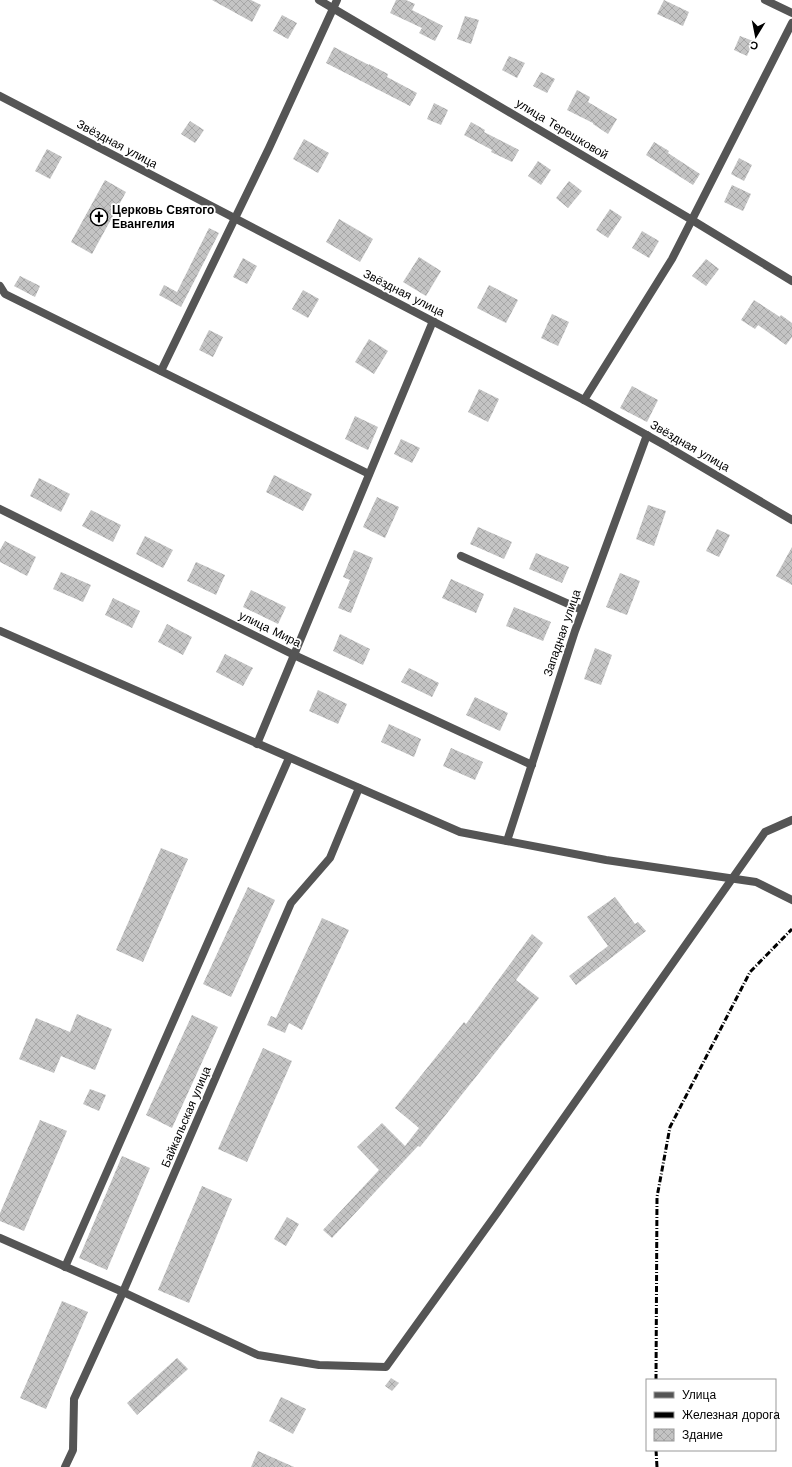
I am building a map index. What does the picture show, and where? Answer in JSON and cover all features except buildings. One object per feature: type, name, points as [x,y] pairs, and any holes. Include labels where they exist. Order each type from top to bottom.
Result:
[{"type":"street","name":"улица Терешковой","points":[[319,0],[335,4],[792,281]]},
{"type":"street","points":[[765,0],[792,13]]},
{"type":"street","points":[[161,371],[269,148],[335,4]]},
{"type":"street","points":[[584,400],[672,259],[792,23]]},
{"type":"street","name":"Звёздная улица","points":[[0,96],[584,400],[792,520]]},
{"type":"street","points":[[0,286],[5,294],[369,474]]},
{"type":"street","points":[[257,744],[433,321]]},
{"type":"street","name":"Западная улица","points":[[507,841],[582,610],[647,435]]},
{"type":"street","name":"улица Мира","points":[[0,509],[294,655],[532,765]]},
{"type":"street","points":[[461,556],[582,610]]},
{"type":"street","points":[[0,631],[460,832],[606,860],[756,882],[792,900]]},
{"type":"street","points":[[65,1266],[289,758]]},
{"type":"street","name":"Байкальская улица","points":[[65,1467],[73,1450],[74,1399],[123,1292],[291,903],[330,858],[359,788]]},
{"type":"street","points":[[0,1238],[123,1292],[258,1355],[319,1365],[386,1367],[765,832],[792,820]]},
{"type":"railway","points":[[656,1379],[657,1197],[670,1127],[750,972],[792,929]]},
{"type":"railway","points":[[656,1451],[657,1467]]},
{"type":"place","name":"Церковь Святого Евангелия","points":[[99,217]]}]
